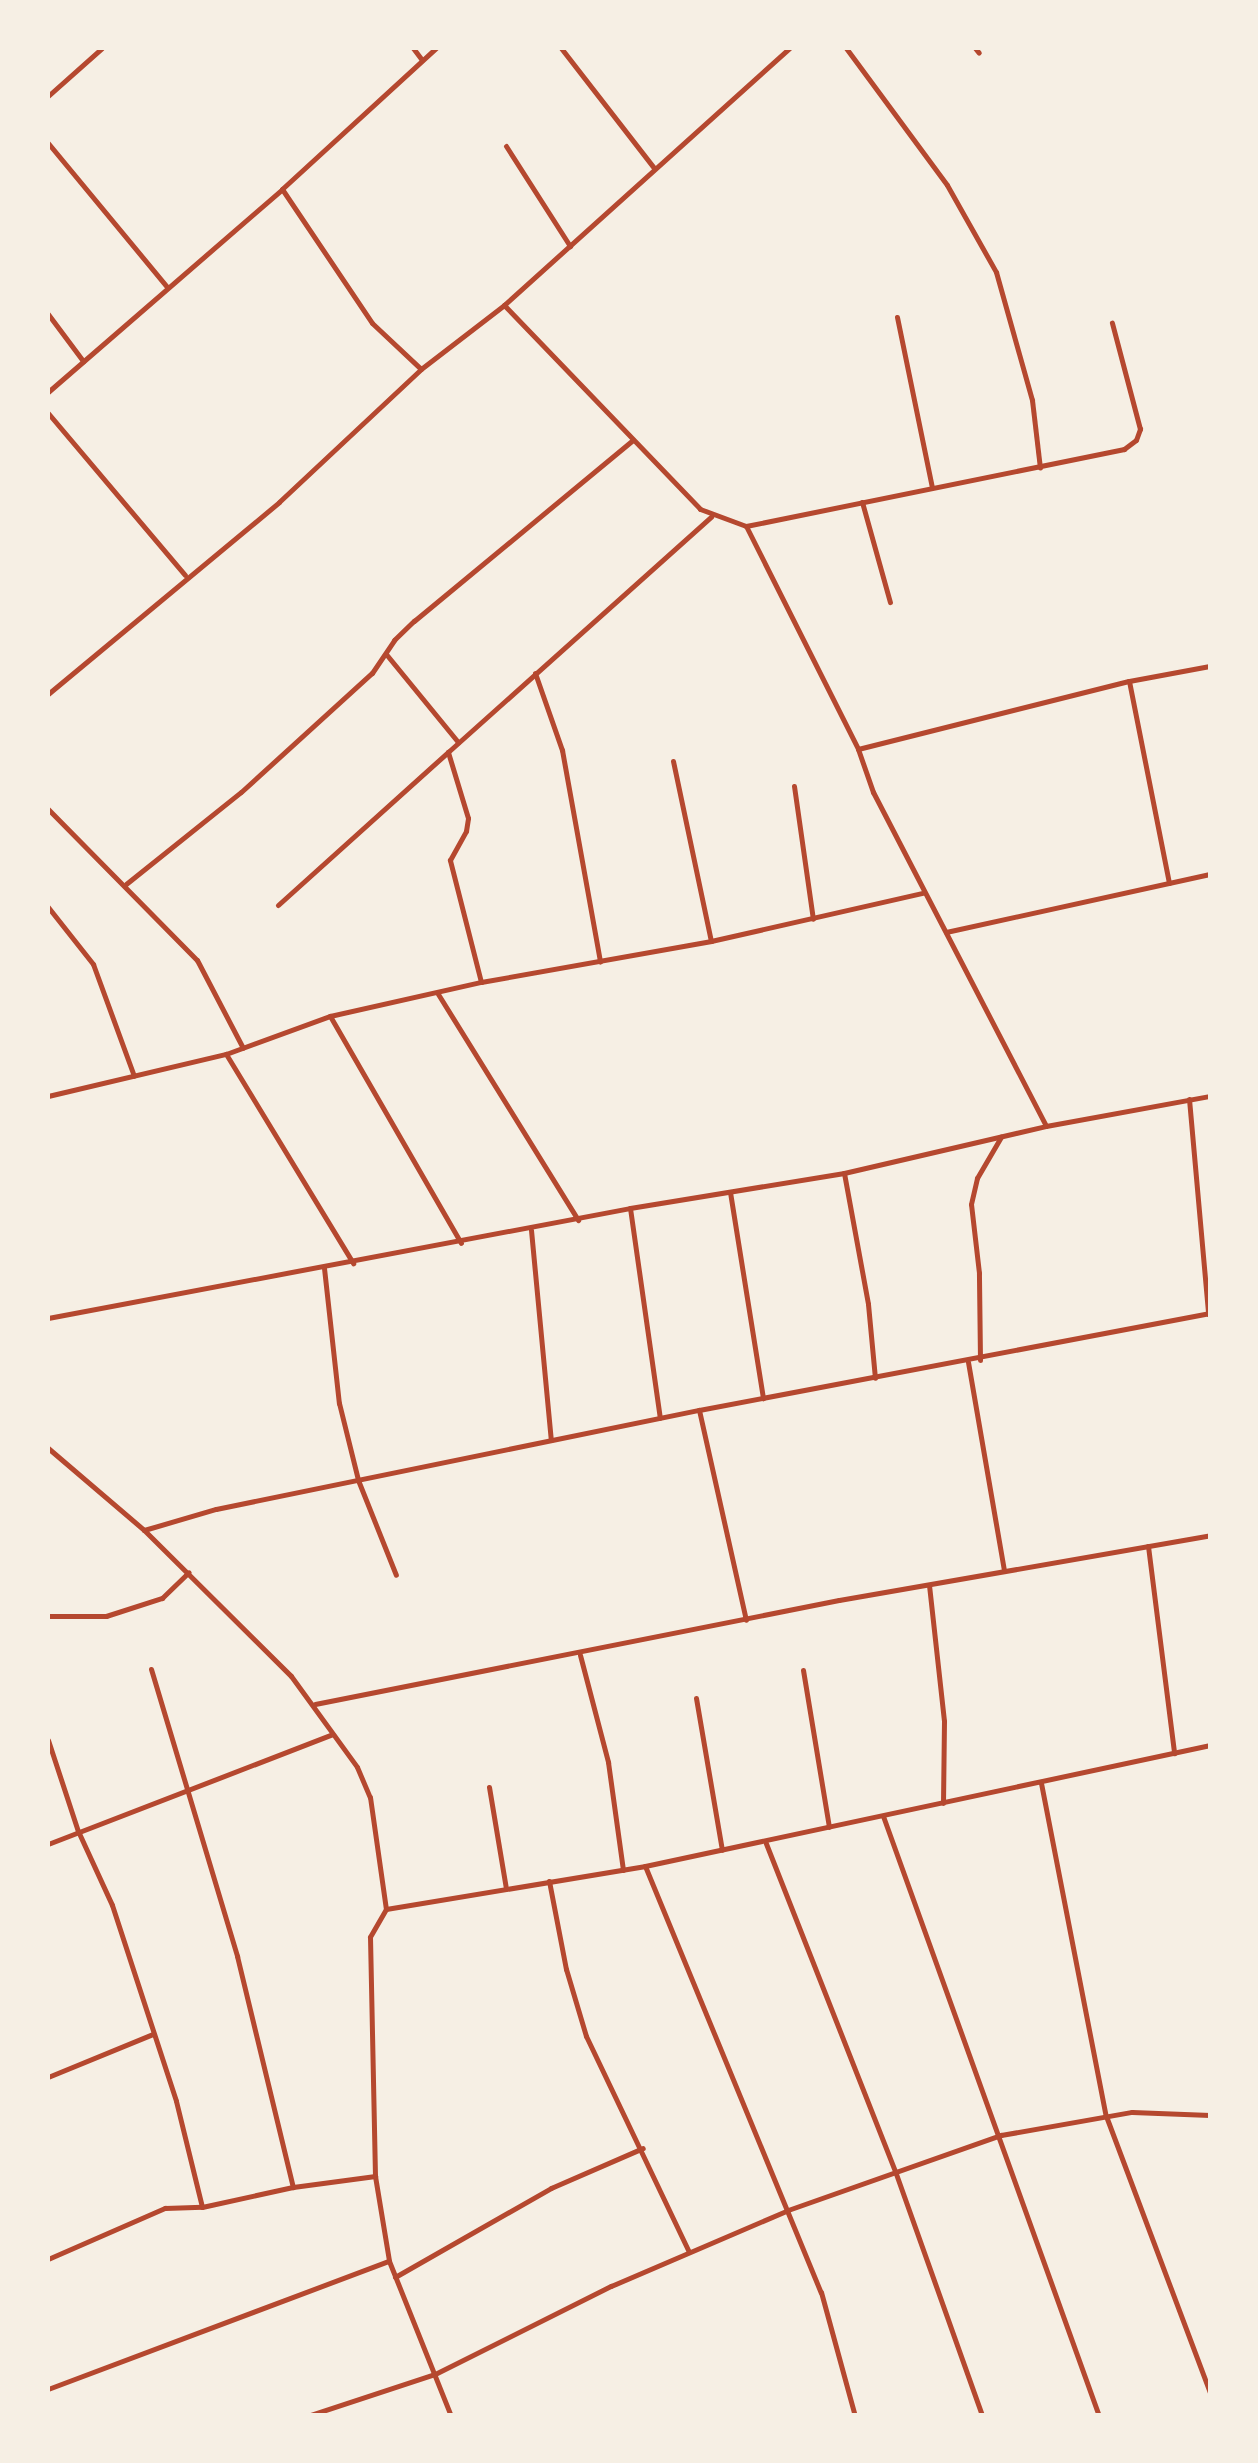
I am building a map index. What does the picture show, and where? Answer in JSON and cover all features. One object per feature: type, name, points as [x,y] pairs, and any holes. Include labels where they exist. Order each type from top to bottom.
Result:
[{"type":"street","points":[[48,96],[102,48]]},
{"type":"street","points":[[413,48],[422,60]]},
{"type":"street","points":[[48,392],[282,189],[436,48]]},
{"type":"street","points":[[561,48],[655,169]]},
{"type":"street","points":[[48,694],[279,502],[420,369],[504,305],[790,48]]},
{"type":"street","points":[[846,48],[947,185],[996,272],[1032,400],[1040,468]]},
{"type":"street","points":[[48,143],[168,287]]},
{"type":"street","points":[[506,146],[570,246]]},
{"type":"street","points":[[282,189],[372,323],[420,369]]},
{"type":"street","points":[[504,305],[711,517],[746,526],[1124,449],[1136,440],[1140,430],[1112,323]]},
{"type":"street","points":[[48,314],[84,361]]},
{"type":"street","points":[[898,317],[932,487]]},
{"type":"street","points":[[48,414],[186,576]]},
{"type":"street","points":[[126,884],[255,778],[372,674],[414,621],[633,440]]},
{"type":"street","points":[[862,502],[890,602]]},
{"type":"street","points":[[278,905],[711,517]]},
{"type":"street","points":[[746,526],[858,749],[873,792],[923,893],[1046,1126]]},
{"type":"street","points":[[386,654],[458,742]]},
{"type":"street","points":[[858,749],[1129,681],[1210,666]]},
{"type":"street","points":[[535,673],[562,750],[600,962]]},
{"type":"street","points":[[1129,681],[1169,883]]},
{"type":"street","points":[[448,752],[468,818],[466,831],[450,860],[481,982]]},
{"type":"street","points":[[672,761],[711,941]]},
{"type":"street","points":[[794,786],[813,919]]},
{"type":"street","points":[[48,809],[198,960],[244,1048]]},
{"type":"street","points":[[946,932],[1210,874]]},
{"type":"street","points":[[48,1096],[226,1054],[330,1016],[481,982],[711,941],[923,893]]},
{"type":"street","points":[[48,907],[93,964],[134,1076]]},
{"type":"street","points":[[438,994],[578,1220]]},
{"type":"street","points":[[330,1016],[462,1243]]},
{"type":"street","points":[[226,1054],[353,1263]]},
{"type":"street","points":[[48,1318],[462,1243],[630,1208],[844,1174],[1046,1126],[1210,1096]]},
{"type":"street","points":[[144,1530],[216,1509],[551,1440],[1209,1314],[1189,1099]]},
{"type":"street","points":[[980,1360],[979,1273],[970,1204],[977,1178],[1001,1137]]},
{"type":"street","points":[[844,1174],[868,1304],[875,1378]]},
{"type":"street","points":[[730,1192],[763,1398]]},
{"type":"street","points":[[630,1208],[660,1418]]},
{"type":"street","points":[[530,1230],[551,1440]]},
{"type":"street","points":[[324,1268],[339,1402],[358,1480],[396,1575]]},
{"type":"street","points":[[968,1362],[1004,1570]]},
{"type":"street","points":[[699,1410],[746,1620]]},
{"type":"street","points":[[48,1448],[189,1572],[315,1704],[357,1767],[370,1797],[386,1909],[370,1937],[375,2176],[389,2261],[451,2416]]},
{"type":"street","points":[[315,1704],[1004,1570],[1210,1534]]},
{"type":"street","points":[[1148,1546],[1174,1753]]},
{"type":"street","points":[[48,1616],[106,1616],[162,1598],[189,1572]]},
{"type":"street","points":[[929,1585],[944,1721],[944,1803]]},
{"type":"street","points":[[580,1655],[608,1762],[622,1870]]},
{"type":"street","points":[[151,1669],[237,1956],[294,2187]]},
{"type":"street","points":[[803,1670],[829,1827]]},
{"type":"street","points":[[696,1698],[722,1850]]},
{"type":"street","points":[[48,1844],[333,1734]]},
{"type":"street","points":[[48,1740],[78,1831],[112,1905],[176,2101],[202,2207]]},
{"type":"street","points":[[386,1909],[645,1866],[1210,1745]]},
{"type":"street","points":[[1041,1783],[1106,2116],[1210,2392]]},
{"type":"street","points":[[488,1787],[506,1888]]},
{"type":"street","points":[[883,1816],[1099,2416]]},
{"type":"street","points":[[765,1841],[895,2171],[982,2416]]},
{"type":"street","points":[[645,1866],[821,2292],[856,2416]]},
{"type":"street","points":[[550,1882],[566,1969],[586,2036],[643,2148],[689,2252]]},
{"type":"street","points":[[48,2078],[153,2034]]},
{"type":"street","points":[[307,2416],[435,2374],[689,2252],[895,2171],[1001,2136],[1106,2116],[1132,2112],[1210,2115]]},
{"type":"street","points":[[395,2277],[551,2188],[643,2148]]},
{"type":"street","points":[[48,2260],[164,2208],[202,2207],[294,2187],[375,2176]]},
{"type":"street","points":[[48,2389],[389,2261]]}]
